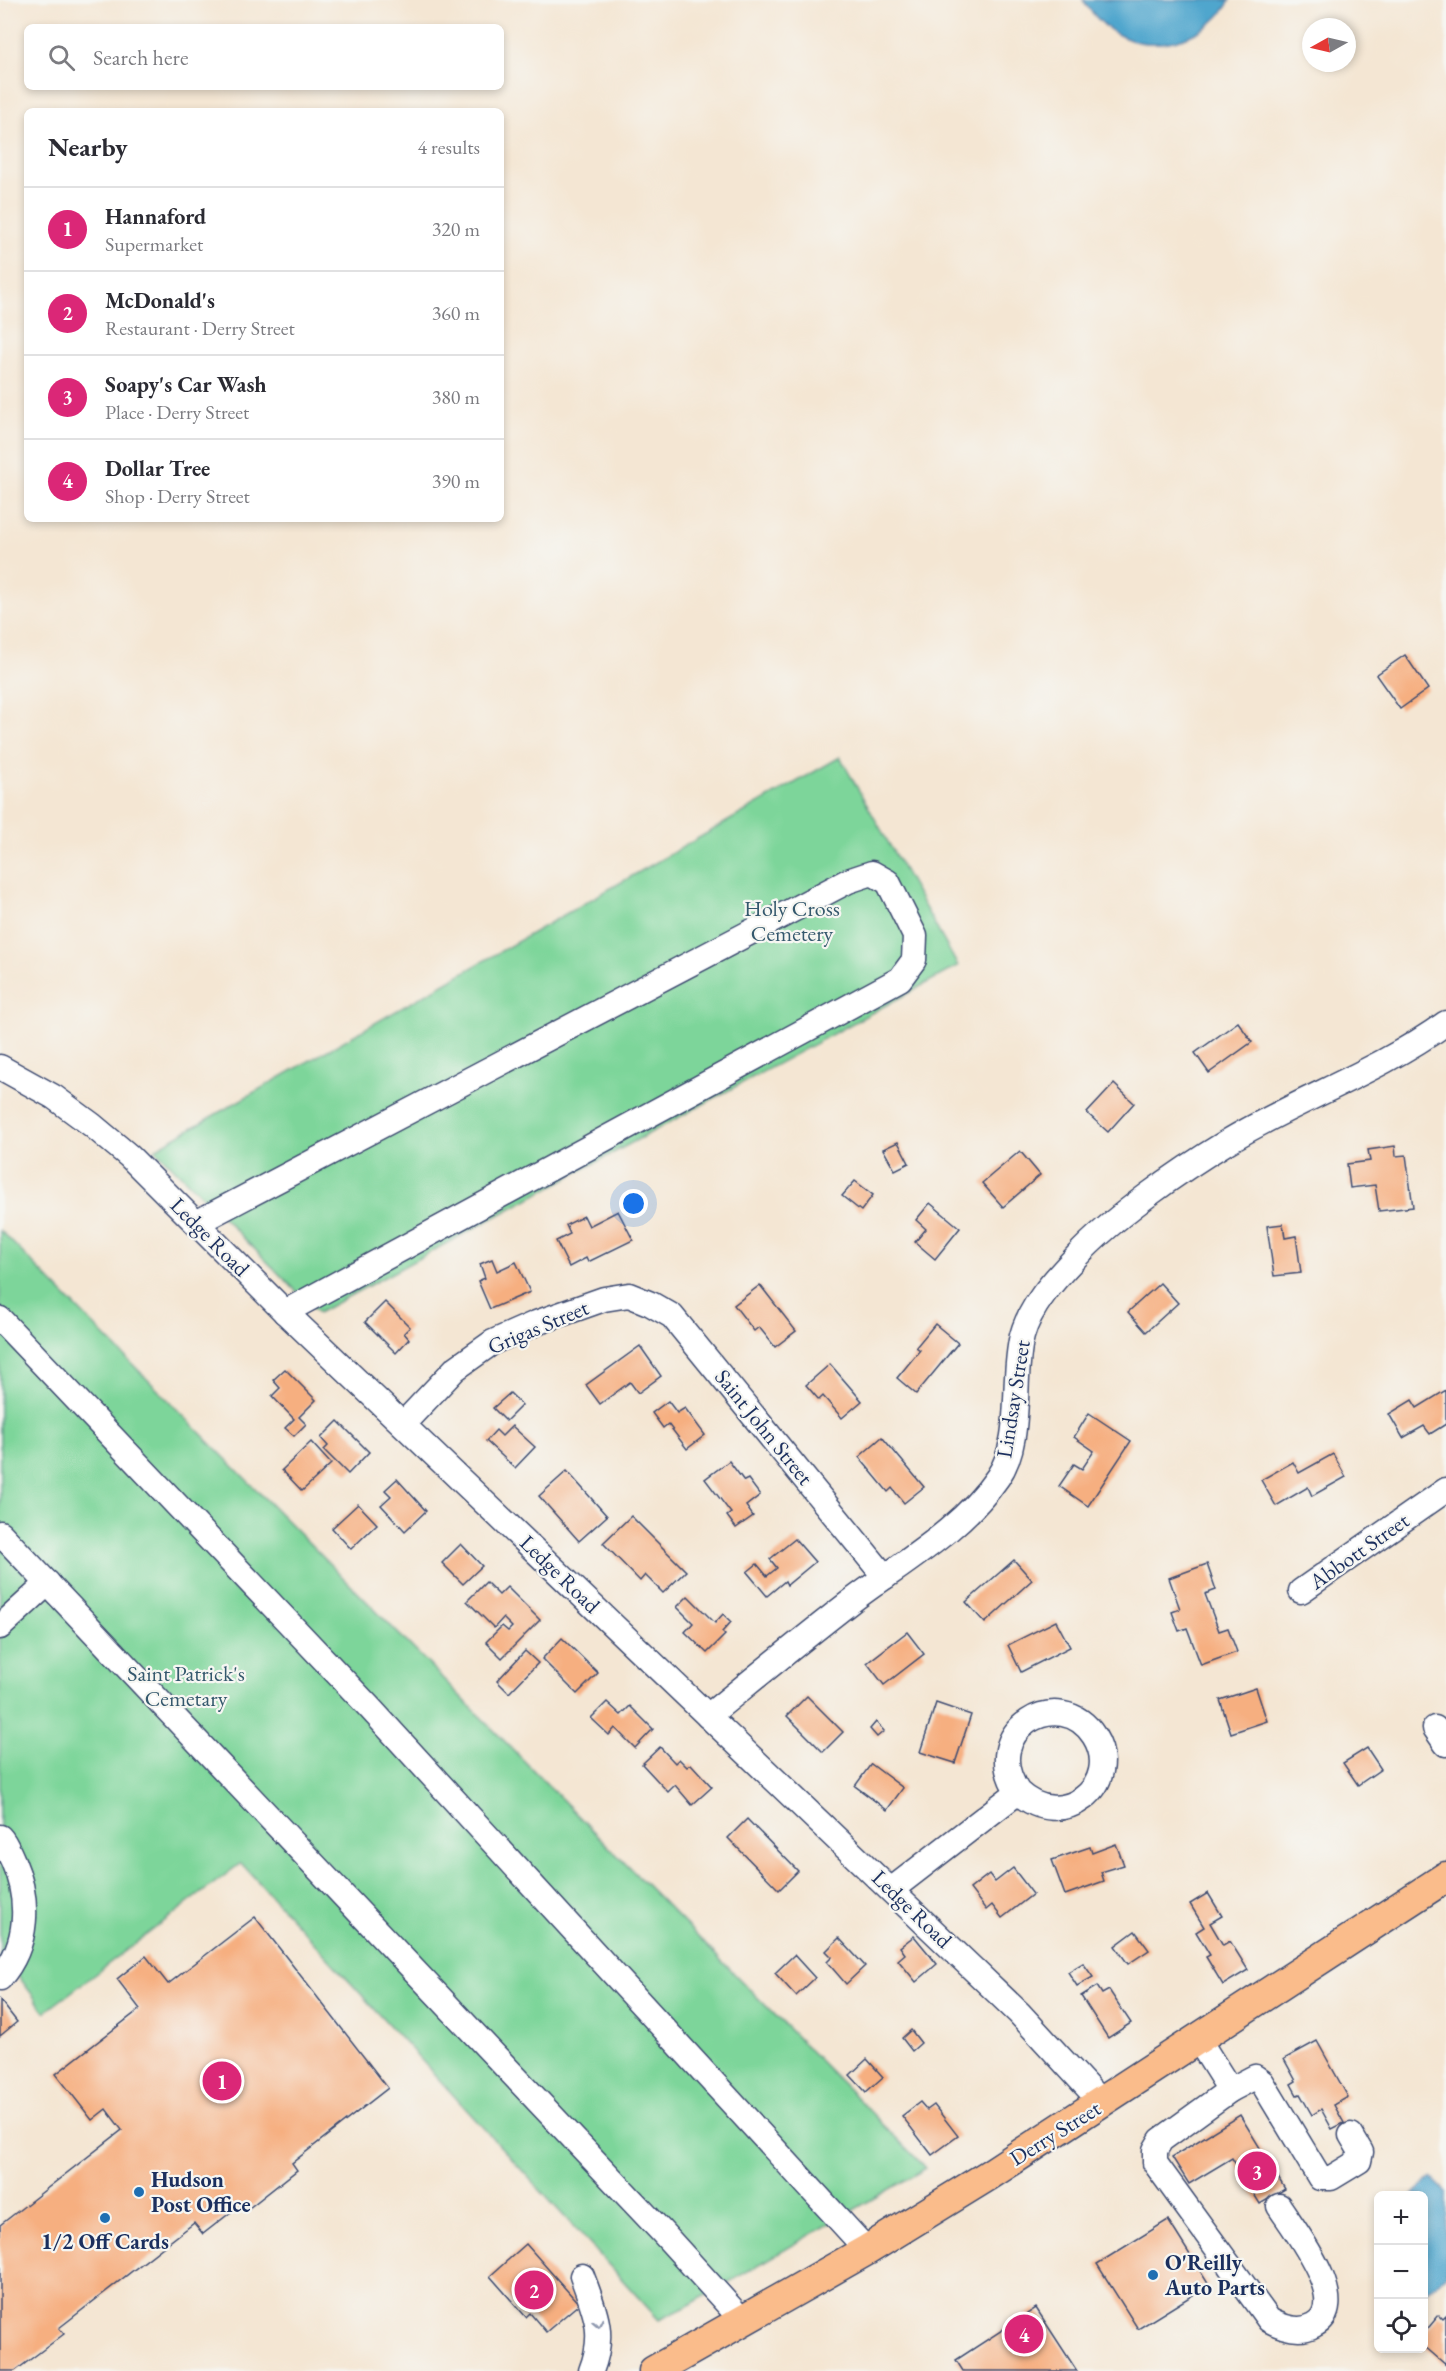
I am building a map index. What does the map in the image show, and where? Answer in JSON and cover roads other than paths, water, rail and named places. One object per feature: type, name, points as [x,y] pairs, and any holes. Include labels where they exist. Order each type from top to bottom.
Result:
[{"type":"main road","name":"Derry Street","points":[[654,2371],[867,2250],[1102,2103],[1446,1877]]},
{"type":"street","points":[[196,1223],[848,881],[872,873],[888,882],[915,936],[914,960],[900,979],[285,1312]]},
{"type":"street","name":"Lindsay Street","points":[[708,1716],[885,1576],[933,1542],[968,1511],[999,1475],[1008,1453],[1013,1430],[1018,1358],[1023,1334],[1032,1312],[1045,1292],[1076,1256],[1112,1224],[1168,1182],[1228,1142],[1356,1076],[1421,1040],[1446,1023]]},
{"type":"street","name":"Ledge Road","points":[[0,1067],[54,1097],[129,1156],[285,1312],[1019,2013],[1102,2103]]},
{"type":"street","name":"Saint John Street","points":[[629,1295],[672,1316],[885,1576]]},
{"type":"street","name":"Grigas Street","points":[[403,1424],[455,1369],[493,1342],[536,1323],[604,1299],[629,1295]]},
{"type":"street","points":[[0,1319],[369,1707],[867,2250]]},
{"type":"street","name":"Abbott Street","points":[[1301,1591],[1446,1491]]},
{"type":"street","points":[[0,1533],[662,2232],[743,2321]]},
{"type":"street","points":[[0,1627],[48,1583]]},
{"type":"street","points":[[891,1890],[1018,1792]]},
{"type":"street","points":[[0,1978],[16,1953],[23,1934],[25,1913],[24,1892],[1,1833]]},
{"type":"street","points":[[1198,2039],[1230,2090]]},
{"type":"street","points":[[1279,2206],[1321,2272],[1326,2284],[1325,2310],[1316,2325],[1306,2328],[1293,2328],[1269,2320],[1155,2163],[1155,2150],[1161,2140],[1230,2090],[1251,2078],[1258,2078],[1323,2180],[1331,2178],[1359,2161],[1361,2152],[1351,2135]]},
{"type":"street","points":[[582,2276],[598,2320],[598,2351],[591,2371]]},
{"type":"water","points":[[1083,0],[1230,0],[1211,23],[1198,32],[1169,42],[1153,43],[1138,42],[1117,34],[1100,22]]},
{"type":"water","points":[[1432,2178],[1446,2192],[1446,2276],[1428,2291],[1428,2191],[1417,2191]]},
{"type":"place","name":"Hannaford","points":[[222,2081]]},
{"type":"place","name":"Soapy's Car Wash","points":[[1257,2171]]},
{"type":"place","name":"Hudson Post Office","points":[[139,2192]]},
{"type":"place","name":"1/2 Off Cards","points":[[105,2218]]},
{"type":"place","name":"O'Reilly Auto Parts","points":[[1153,2275]]},
{"type":"place","name":"McDonald's","points":[[534,2290]]},
{"type":"place","name":"Dollar Tree","points":[[1024,2334]]},
{"type":"park label","name":"Holy Cross Cemetery","points":[[792,920]]},
{"type":"park label","name":"Saint Patrick's Cemetary","points":[[186,1686]]}]
